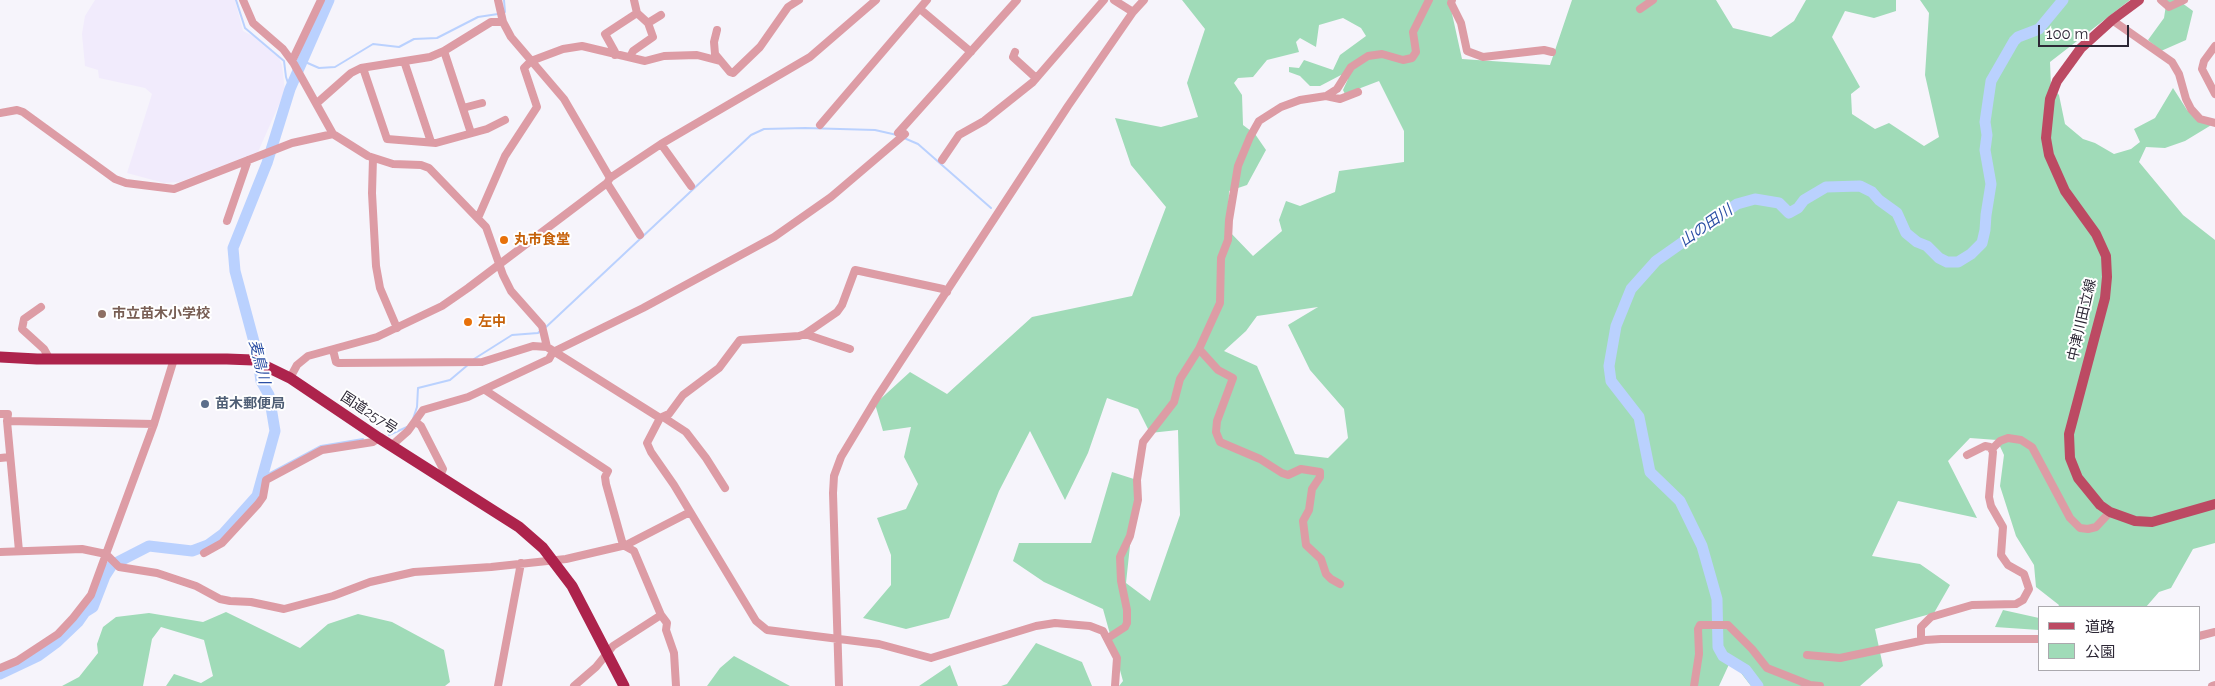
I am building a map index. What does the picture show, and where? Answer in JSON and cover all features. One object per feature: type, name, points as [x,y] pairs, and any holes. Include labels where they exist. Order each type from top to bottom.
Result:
[{"type":"highway","name":"国道257号","points":[[0,357],[174,359],[258,363],[290,378],[391,446],[519,527],[553,559],[572,586],[624,686]]},
{"type":"main road","name":"中津川田立線","points":[[2139,0],[2112,20],[2081,48],[2057,81],[2050,99],[2046,138],[2055,172],[2065,191],[2096,234],[2106,256],[2107,277],[2104,298],[2069,434],[2070,458],[2078,478],[2100,505],[2110,512],[2135,521],[2152,522],[2215,504]]},
{"type":"street","points":[[243,0],[253,23],[283,49],[292,61],[333,134],[373,158],[393,164],[421,165],[429,168],[478,218],[491,239],[511,291],[537,318],[544,331],[550,350],[549,359],[485,390],[423,410],[416,422],[391,446]]},
{"type":"street","points":[[292,61],[321,0]]},
{"type":"street","points":[[498,0],[503,22],[511,37],[564,99],[640,235]]},
{"type":"street","points":[[630,57],[633,52],[653,36],[648,23],[637,13],[634,0]]},
{"type":"street","points":[[716,30],[715,54],[730,72],[737,72],[760,47],[788,7],[799,0]]},
{"type":"street","points":[[290,378],[302,359],[308,356],[377,337],[442,306],[608,180],[661,144],[810,57],[876,0]]},
{"type":"street","points":[[820,125],[928,0]]},
{"type":"street","points":[[550,350],[643,308],[774,236],[831,198],[902,133],[970,52],[1017,0]]},
{"type":"street","points":[[942,160],[959,136],[984,122],[1036,78],[1104,0]]},
{"type":"street","points":[[1114,0],[1133,12]]},
{"type":"street","points":[[839,686],[834,476],[841,457],[876,399],[1068,106],[1133,12],[1144,0]]},
{"type":"street","points":[[1326,96],[1337,89],[1351,67],[1368,56],[1382,54],[1403,60],[1412,58],[1416,52],[1413,32],[1430,0]]},
{"type":"street","points":[[1452,0],[1451,3],[1461,22],[1467,51],[1483,57],[1544,50],[1552,52]]},
{"type":"street","points":[[1640,9],[1654,0]]},
{"type":"street","points":[[2161,0],[2169,7],[2184,0]]},
{"type":"street","points":[[920,9],[970,52]]},
{"type":"street","points":[[615,55],[616,52],[605,34],[637,13]]},
{"type":"street","points":[[648,23],[661,16]]},
{"type":"street","points":[[2112,20],[2172,62],[2179,74],[2191,109],[2200,118],[2215,123]]},
{"type":"street","points":[[316,103],[351,73],[363,68],[430,57],[444,51],[491,22],[503,22]]},
{"type":"street","points":[[2215,46],[2204,61],[2202,69],[2215,94]]},
{"type":"street","points":[[478,218],[506,156],[537,107],[524,68],[530,61],[573,47],[590,47],[615,55],[645,61],[664,56],[697,55],[720,61]]},
{"type":"street","points":[[444,51],[472,133]]},
{"type":"street","points":[[1015,52],[1013,56],[1036,78]]},
{"type":"street","points":[[404,61],[431,142]]},
{"type":"street","points":[[363,68],[387,139],[431,142],[487,129],[504,120]]},
{"type":"street","points":[[1108,638],[1125,627],[1127,623],[1120,557],[1130,536],[1138,500],[1137,480],[1143,442],[1145,436],[1170,409],[1180,379],[1199,349],[1220,303],[1221,258],[1228,240],[1229,220],[1238,166],[1250,137],[1259,121],[1281,107],[1300,100],[1326,96],[1340,99],[1358,92]]},
{"type":"street","points":[[463,108],[482,102]]},
{"type":"street","points":[[0,113],[17,110],[23,112],[90,162],[126,183],[174,189],[292,143],[333,134]]},
{"type":"street","points":[[661,144],[691,186]]},
{"type":"street","points":[[373,158],[376,266],[380,288],[397,328]]},
{"type":"street","points":[[227,221],[248,160]]},
{"type":"street","points":[[947,292],[855,270],[842,305],[837,312],[800,336],[740,340],[719,368],[683,395],[669,414],[662,418],[647,443],[761,627],[767,630],[838,638],[896,648],[931,658],[1013,632],[1055,623],[1090,626],[1103,631],[1117,658],[1115,686]]},
{"type":"street","points":[[41,307],[24,319],[22,329],[44,349],[49,358]]},
{"type":"street","points":[[805,334],[850,350]]},
{"type":"street","points":[[333,350],[336,362],[338,363],[485,362],[533,346],[550,350],[686,432],[726,488]]},
{"type":"street","points":[[1199,349],[1218,370],[1233,378],[1217,421],[1216,432],[1220,442],[1260,459],[1288,475],[1301,469],[1320,472],[1320,477],[1312,489],[1309,510],[1303,521],[1306,545],[1322,559],[1326,574],[1330,579],[1340,584]]},
{"type":"street","points":[[0,668],[17,661],[58,634],[92,595],[108,556],[154,424],[174,359]]},
{"type":"street","points":[[485,390],[608,471],[605,477],[606,484],[623,545],[634,550],[660,615],[667,623],[666,630],[674,653],[676,686]]},
{"type":"street","points":[[0,414],[8,414],[7,421],[19,551]]},
{"type":"street","points":[[7,421],[154,424]]},
{"type":"street","points":[[416,422],[421,426],[443,469],[440,476]]},
{"type":"street","points":[[204,553],[222,543],[258,504],[263,497],[266,480],[322,450],[373,442],[379,438]]},
{"type":"street","points":[[1992,449],[2000,441],[2008,438],[2021,440],[2032,447],[2070,518],[2080,528],[2096,527],[2110,512]]},
{"type":"street","points":[[1921,641],[1921,627],[1931,617],[1972,606],[2012,605],[2023,600],[2029,586],[2024,574],[2008,565],[2002,555],[2003,527],[1989,497],[1994,454],[1992,449],[1985,446],[1967,455]]},
{"type":"street","points":[[0,458],[10,457]]},
{"type":"street","points":[[0,552],[82,549],[108,556],[118,565],[157,573],[196,586],[230,602],[251,602],[284,609],[333,596],[370,582],[414,572],[566,559],[640,539],[690,512]]},
{"type":"street","points":[[498,686],[521,563]]},
{"type":"street","points":[[574,686],[596,667],[607,652],[660,615]]},
{"type":"street","points":[[1694,686],[1698,654],[1698,629],[1700,626],[1706,625],[1728,625],[1752,649],[1766,668],[1820,686]]},
{"type":"street","points":[[2200,636],[2215,632]]},
{"type":"street","points":[[1807,654],[1840,658],[1921,641],[2038,639]]},
{"type":"shaded area","points":[[95,0],[235,0],[243,31],[253,36],[279,58],[282,65],[285,91],[258,152],[180,182],[164,183],[127,173],[152,94],[145,88],[99,78],[98,70],[85,66],[82,34],[85,16]]},
{"type":"green space","points":[[1182,0],[1449,0],[1462,59],[1550,65],[1572,0],[1716,0],[1733,28],[1771,37],[1794,21],[1806,0],[1896,0],[1896,11],[1874,18],[1845,11],[1832,37],[1860,87],[1851,94],[1852,114],[1875,129],[1889,123],[1924,146],[1939,137],[1925,75],[1929,13],[1920,0],[2130,0],[2050,62],[2051,86],[2059,95],[2065,124],[2083,139],[2095,143],[2114,154],[2131,149],[2140,142],[2134,129],[2155,118],[2173,88],[2187,110],[2200,122],[2213,124],[2185,141],[2165,148],[2146,147],[2139,162],[2183,215],[2215,240],[2215,543],[2193,549],[2171,588],[2159,592],[2147,606],[2058,606],[2036,587],[2034,565],[2016,536],[2000,486],[2004,455],[1997,440],[1970,438],[1948,461],[1977,518],[1898,501],[1872,556],[1920,564],[1950,585],[1934,613],[1875,629],[1883,666],[1860,686],[1751,686],[1731,660],[1719,686],[1119,686],[1123,681],[1103,609],[1044,582],[1013,561],[1019,543],[1091,543],[1112,472],[1137,480],[1126,583],[1150,601],[1180,515],[1178,430],[1150,433],[1138,409],[1107,398],[1088,453],[1065,500],[1030,431],[999,491],[949,618],[906,629],[863,618],[891,585],[891,555],[877,518],[906,509],[918,484],[904,457],[911,427],[883,431],[875,404],[910,372],[947,394],[1032,317],[1132,296],[1166,207],[1131,165],[1115,118],[1161,127],[1198,117],[1187,83],[1205,29]],"holes":[[[1343,18],[1361,28],[1366,36],[1340,55],[1333,70],[1304,60],[1299,68],[1289,67],[1289,72],[1300,76],[1310,86],[1320,86],[1341,75],[1348,79],[1343,90],[1345,94],[1379,81],[1404,131],[1404,162],[1339,171],[1335,192],[1300,206],[1286,201],[1279,220],[1282,231],[1253,256],[1228,230],[1229,191],[1247,185],[1266,150],[1255,134],[1243,125],[1242,95],[1234,83],[1238,78],[1253,77],[1267,60],[1299,52],[1296,42],[1300,38],[1316,47],[1319,25]],[[1318,307],[1288,325],[1310,370],[1344,409],[1348,438],[1328,458],[1295,454],[1257,366],[1224,351],[1246,331],[1257,316]]]},
{"type":"green space","points":[[2161,0],[2178,0],[2193,11],[2186,40],[2161,51],[2148,40],[2164,18],[2166,5]]},
{"type":"green space","points":[[2003,610],[2038,618],[2038,630],[1995,627]]},
{"type":"green space","points":[[226,612],[300,648],[328,624],[358,614],[392,622],[444,650],[450,682],[445,686],[166,686],[174,674],[201,683],[213,676],[204,640],[161,627],[152,639],[143,686],[62,686],[79,677],[98,653],[97,644],[103,627],[116,617],[149,613],[203,622]]},
{"type":"green space","points":[[1036,643],[1082,662],[1092,686],[1001,686],[1007,684]]},
{"type":"green space","points":[[734,656],[790,686],[707,686],[720,668]]},
{"type":"green space","points":[[950,665],[958,686],[919,686]]},
{"type":"waterway","points":[[236,0],[245,28],[284,61],[290,89]]},
{"type":"waterway","name":"麦鳥川","points":[[0,674],[38,656],[57,642],[78,622],[85,612],[93,607],[105,576],[112,565],[149,546],[192,551],[208,545],[223,534],[257,496],[275,431],[269,395],[261,381],[257,353],[235,271],[233,248],[267,163],[290,89],[329,0]]},
{"type":"waterway","points":[[502,13],[505,12],[504,0]]},
{"type":"waterway","name":"山の田川","points":[[1758,686],[1746,670],[1723,656],[1718,647],[1717,599],[1702,546],[1680,501],[1650,472],[1639,417],[1611,381],[1609,366],[1616,326],[1631,289],[1656,261],[1737,204],[1755,199],[1779,203],[1789,213],[1798,208],[1804,200],[1826,187],[1860,186],[1872,192],[1879,200],[1897,213],[1906,233],[1917,242],[1927,246],[1939,258],[1947,262],[1958,262],[1971,254],[1982,243],[1991,184],[1985,150],[1987,135],[1985,122],[1991,81],[2014,41],[2018,37],[2039,29],[2063,0]]},
{"type":"waterway","points":[[303,61],[319,68],[335,67],[373,44],[399,47],[414,39],[437,38],[478,17],[498,14]]},
{"type":"waterway","points":[[545,328],[751,135],[764,129],[805,128],[875,130],[897,135]]},
{"type":"waterway","points":[[904,138],[918,144],[991,208]]},
{"type":"waterway","points":[[474,359],[512,335],[538,333],[541,330]]},
{"type":"waterway","points":[[413,419],[417,407],[418,388],[450,380],[469,364]]},
{"type":"waterway","points":[[389,435],[407,427]]},
{"type":"waterway","points":[[261,478],[321,446],[363,439]]},
{"type":"place","name":"丸市食堂","points":[[504,240]]},
{"type":"place","name":"市立苗木小学校","points":[[102,314]]},
{"type":"place","name":"左中","points":[[468,322]]},
{"type":"place","name":"苗木郵便局","points":[[205,404]]}]
